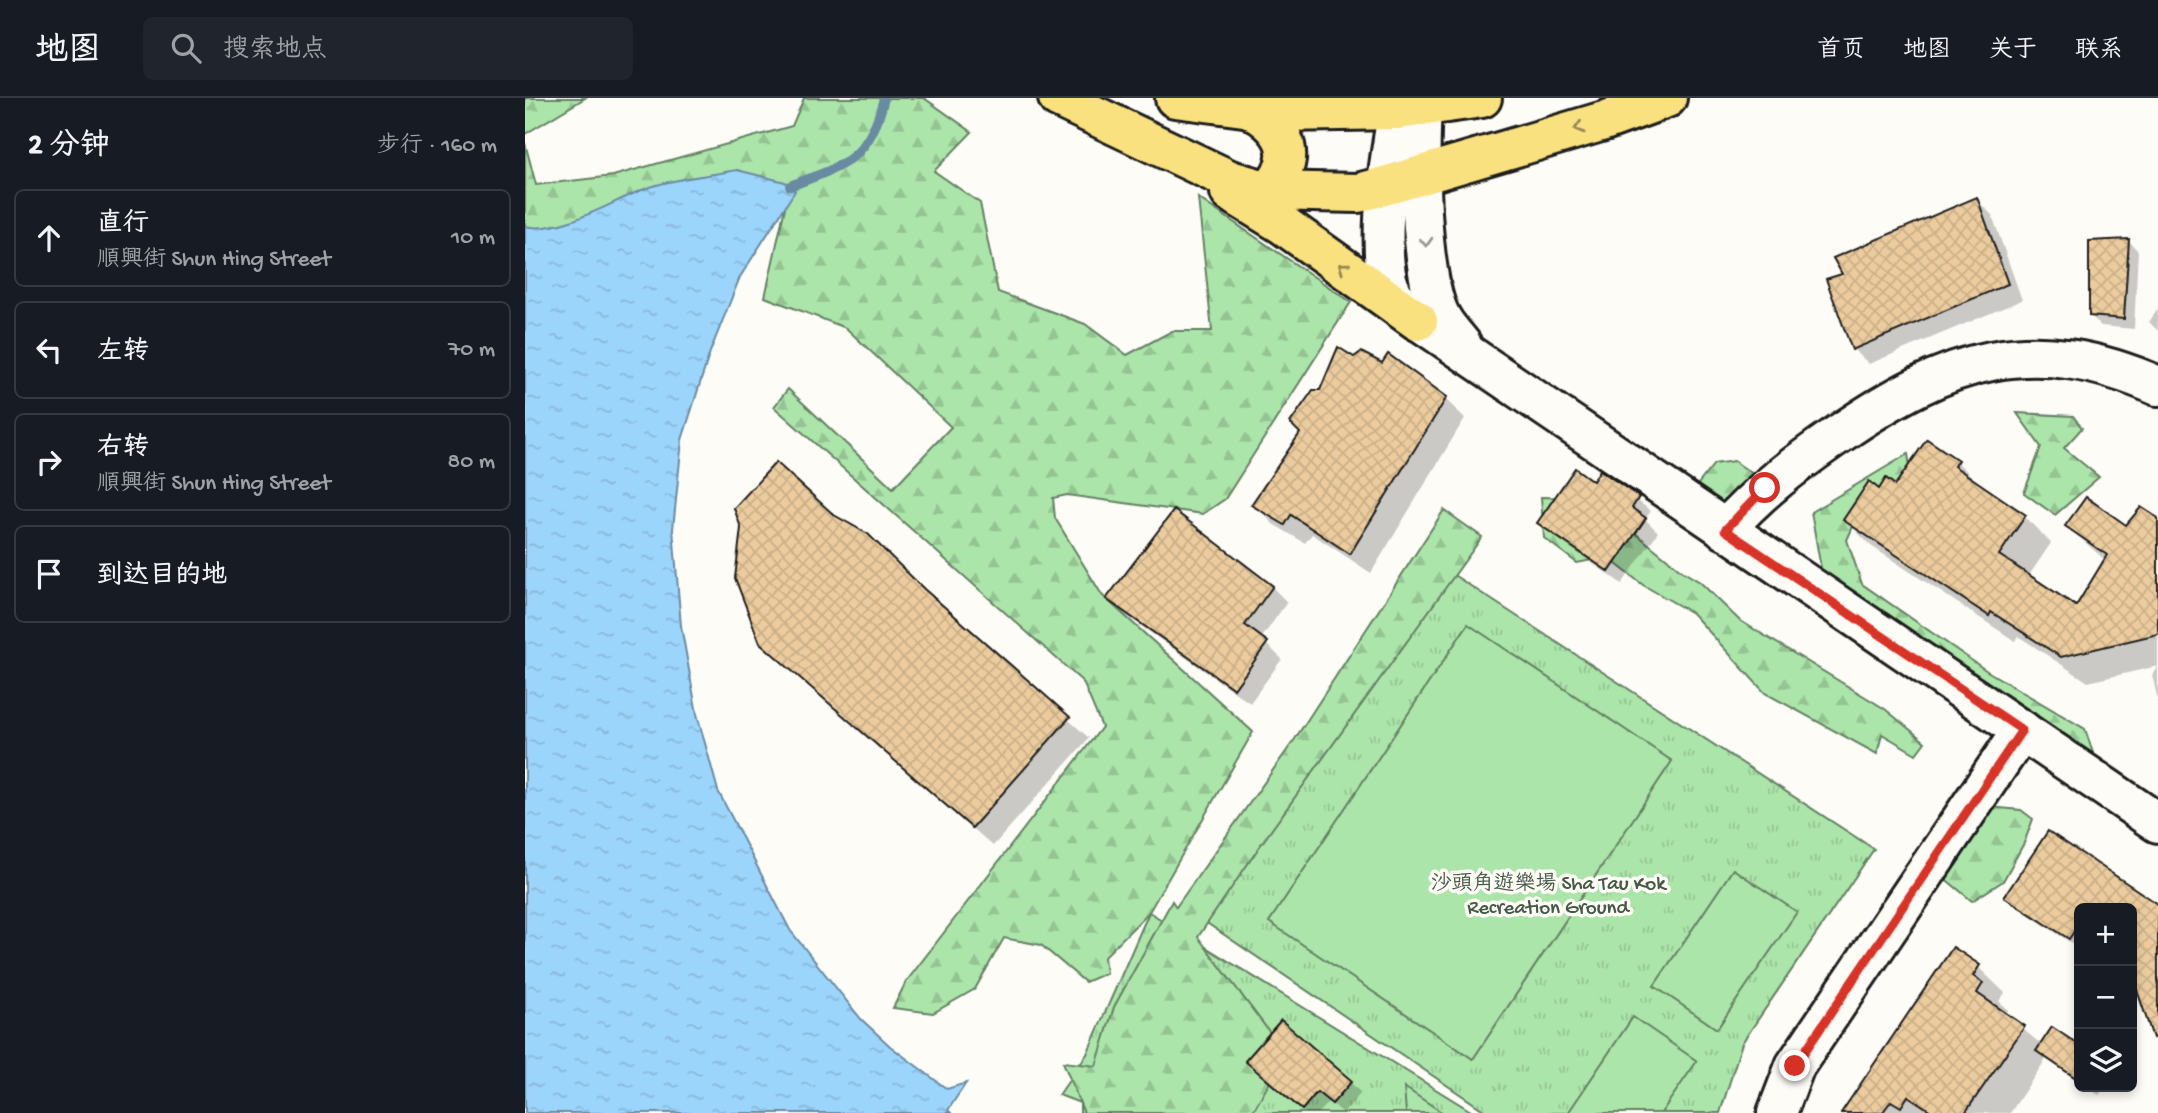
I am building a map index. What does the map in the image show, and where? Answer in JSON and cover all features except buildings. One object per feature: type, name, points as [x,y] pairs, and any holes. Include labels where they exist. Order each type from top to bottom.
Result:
[{"type":"main road","points":[[1058,98],[1230,180],[1268,191],[1358,192],[1604,121],[1667,98]]},
{"type":"main road","points":[[1175,98],[1253,110],[1411,104],[1482,98]]},
{"type":"main road","points":[[1253,110],[1272,122],[1284,139],[1286,161],[1281,178],[1268,191]]},
{"type":"main road","points":[[1156,147],[1282,224],[1418,321]]},
{"type":"street","points":[[1411,104],[1405,179],[1385,253],[1388,279],[1394,298],[1418,321],[1474,360],[2158,823]]},
{"type":"street","points":[[1405,179],[1441,318],[1474,360]]},
{"type":"street","points":[[1725,530],[1765,488],[1847,428],[1902,393],[1963,367],[1991,360],[2050,356],[2101,364],[2158,386]]},
{"type":"street","points":[[1777,1113],[1795,1066],[2022,730]]},
{"type":"green space","points":[[525,98],[585,98],[525,134]]},
{"type":"green space","points":[[804,98],[924,98],[972,132],[934,171],[980,203],[998,292],[1085,324],[1127,355],[1172,331],[1212,331],[1198,198],[1351,302],[1225,499],[1203,514],[1067,495],[1053,498],[1055,518],[1102,595],[1253,732],[1149,912],[1104,957],[1106,973],[1085,982],[1041,945],[1004,938],[975,989],[933,1013],[893,1008],[906,982],[1102,727],[1083,682],[774,407],[788,389],[893,488],[951,427],[846,328],[765,297],[786,203],[735,193],[525,283],[525,143],[536,185],[613,176],[792,126]]},
{"type":"green space","points":[[2017,413],[2073,416],[2082,428],[2064,448],[2099,477],[2055,515],[2024,493],[2041,447]]},
{"type":"green space","points":[[1908,454],[1911,474],[1862,506],[1847,540],[1862,584],[1987,671],[2085,729],[2100,774],[1824,585],[1811,512]]},
{"type":"green space","points":[[1734,461],[1753,474],[1756,507],[1675,513],[1714,464]]},
{"type":"green space","points":[[1541,497],[1592,498],[1682,571],[1700,582],[1739,620],[1885,709],[1925,742],[1916,754],[1882,734],[1877,754],[1765,693],[1692,613],[1643,585],[1607,557],[1577,563],[1544,538]]},
{"type":"green space","points":[[1444,510],[1482,537],[1262,843],[1198,937],[1286,1054],[1252,1113],[1084,1113],[1063,1062],[1096,1066],[1114,1007],[1172,901],[1176,907],[1295,739]]},
{"type":"green space","name":"沙頭角遊樂場 Sha Tau Kok Recreation Ground","points":[[1446,570],[1874,849],[1742,1043],[1720,1113],[1488,1113],[1192,913]]},
{"type":"green space","points":[[1468,624],[1672,761],[1473,1059],[1269,922]]},
{"type":"green space","points":[[1978,806],[2021,810],[2033,819],[2024,843],[2003,881],[1972,901],[1936,871]]},
{"type":"green space","points":[[1733,869],[1797,912],[1717,1029],[1654,986]]},
{"type":"green space","points":[[1149,912],[1474,1113],[1080,1113],[1080,1103],[1059,1095],[1087,1054]]},
{"type":"green space","points":[[1633,1017],[1697,1061],[1661,1113],[1568,1113]]},
{"type":"green space","points":[[1404,1087],[1443,1113],[1406,1113]]},
{"type":"water","points":[[737,170],[785,182],[795,191],[740,277],[710,352],[682,440],[673,529],[681,626],[697,714],[718,791],[790,930],[861,1019],[890,1046],[947,1089],[966,1083],[948,1110],[951,1113],[525,1113],[525,226],[554,226],[658,185]]},
{"type":"waterway","points":[[790,186],[840,165],[862,148],[871,135],[884,98]]},
{"type":"route","points":[[1765,488],[1725,530],[2022,730],[1943,843],[1795,1066]]}]
